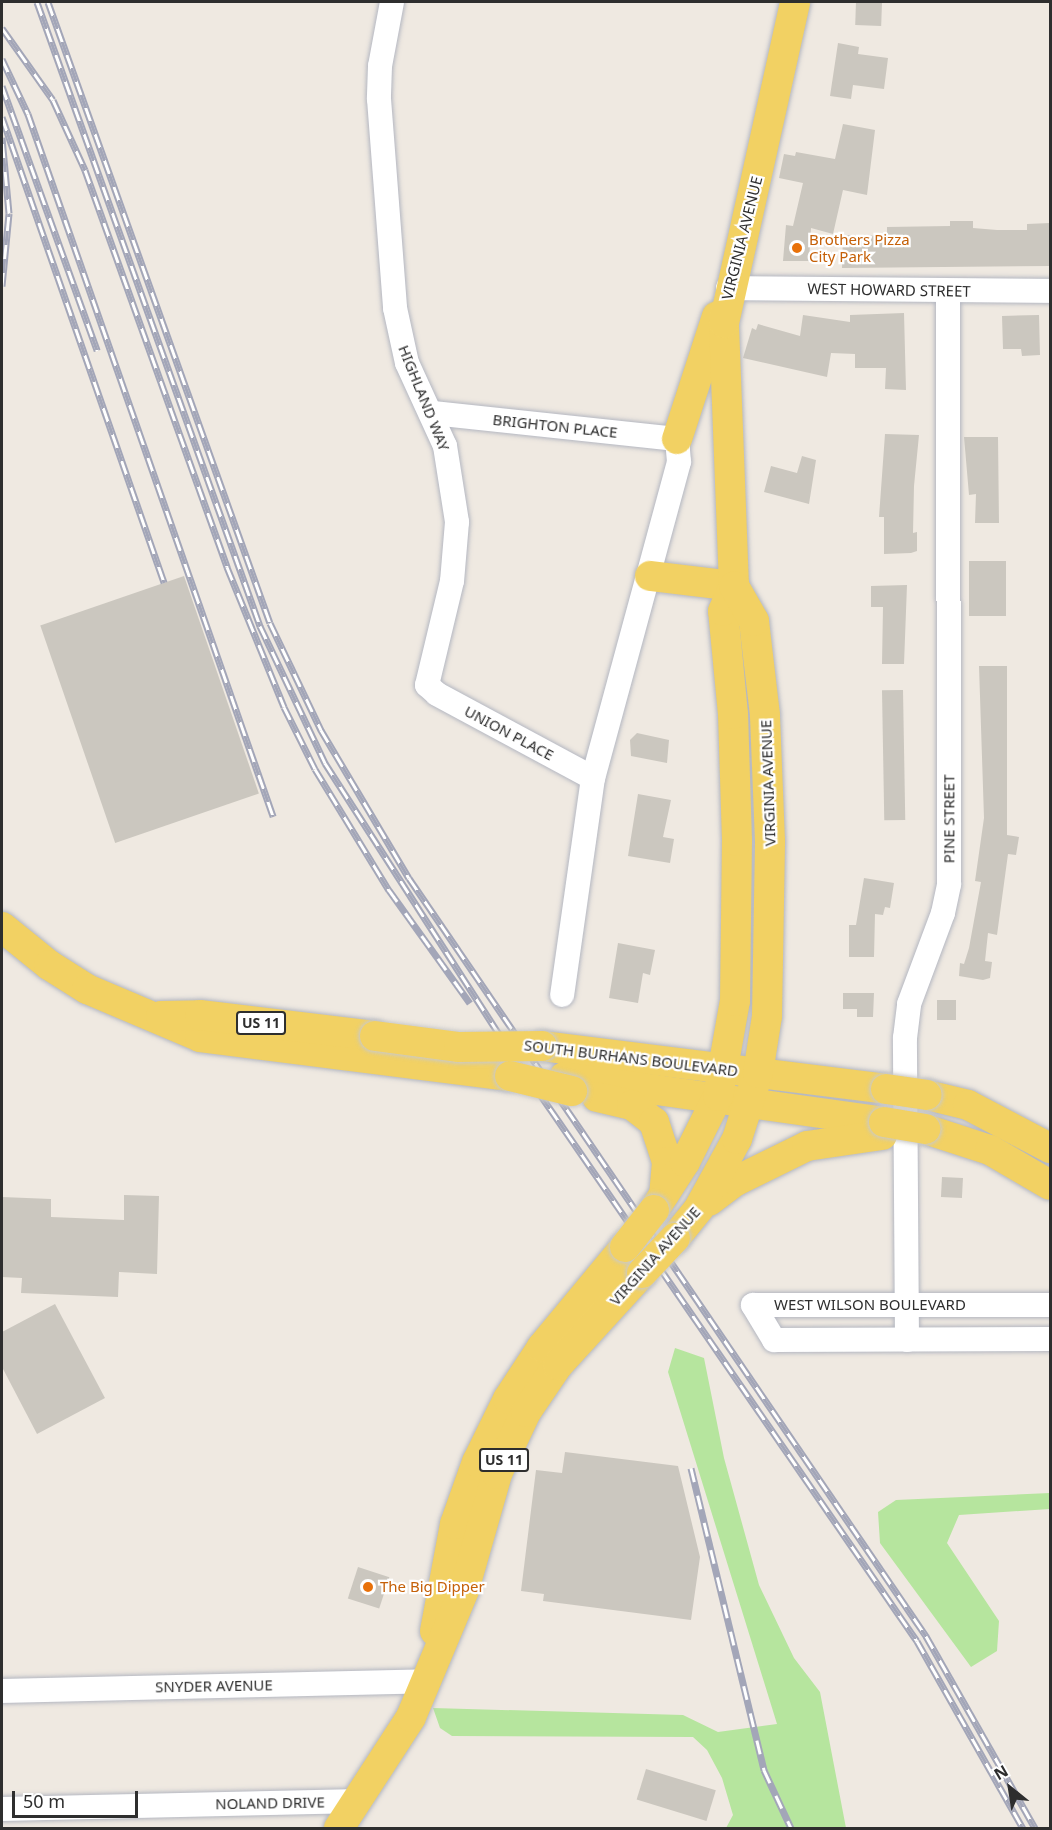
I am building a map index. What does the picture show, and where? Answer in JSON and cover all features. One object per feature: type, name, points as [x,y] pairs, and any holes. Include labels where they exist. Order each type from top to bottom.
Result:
[{"type":"main road","name":"VIRGINIA AVENUE","points":[[427,1681],[455,1524],[477,1462],[508,1399],[542,1347],[659,1203],[722,1084],[735,1001],[737,841],[733,714],[723,611],[734,586],[723,365],[728,288],[761,162],[795,2]]},
{"type":"main road","points":[[677,439],[701,357],[728,288]]},
{"type":"main road","points":[[650,576],[734,586]]},
{"type":"main road","name":"VIRGINIA AVENUE","points":[[339,1828],[393,1750],[427,1681],[464,1590],[497,1474],[526,1412],[558,1365],[675,1238],[699,1208],[720,1174],[750,1103],[758,1073],[767,1016],[770,950],[765,715],[754,621],[734,586]]},
{"type":"main road","name":"SOUTH BURHANS BOULEVARD","points":[[2,927],[49,965],[87,989],[146,1016],[200,1015],[510,1076],[568,1084],[722,1084],[758,1073]]},
{"type":"main road","name":"SOUTH BURHANS BOULEVARD","points":[[374,1048],[542,1046],[722,1084]]},
{"type":"main road","points":[[758,1073],[927,1095],[968,1105],[1050,1148]]},
{"type":"main road","points":[[568,1084],[632,1106],[654,1122],[667,1162],[659,1203]]},
{"type":"main road","points":[[722,1084],[750,1103],[884,1129],[959,1138],[990,1150],[1050,1185]]},
{"type":"main road","points":[[699,1208],[736,1181],[807,1146],[884,1129]]},
{"type":"street","name":"HIGHLAND WAY","points":[[392,2],[380,66],[379,99],[394,308],[407,363],[434,413],[453,483],[457,522],[452,581],[428,685]]},
{"type":"street","name":"WEST HOWARD STREET","points":[[728,288],[1050,291]]},
{"type":"street","name":"PINE STREET","points":[[907,1340],[905,1038],[909,1004],[943,913],[949,884],[948,291]]},
{"type":"street","name":"BRIGHTON PLACE","points":[[434,413],[677,439]]},
{"type":"street","points":[[561,994],[593,778],[650,576],[679,462],[677,439]]},
{"type":"street","name":"UNION PLACE","points":[[428,685],[437,694],[593,778]]},
{"type":"street","name":"WEST WILSON BOULEVARD","points":[[1050,1305],[753,1305],[774,1340],[1050,1339]]},
{"type":"street","name":"SNYDER AVENUE","points":[[2,1691],[427,1681]]},
{"type":"street","name":"NOLAND DRIVE","points":[[2,1809],[359,1801]]},
{"type":"green space","points":[[675,1348],[704,1358],[724,1458],[759,1585],[794,1658],[820,1692],[846,1828],[726,1828],[733,1815],[722,1778],[707,1750],[693,1737],[452,1736],[440,1728],[433,1708],[683,1715],[718,1732],[777,1724],[668,1372]]},
{"type":"green space","points":[[1050,1493],[1050,1509],[959,1515],[947,1543],[999,1621],[997,1651],[971,1667],[880,1543],[878,1512],[896,1500]]},
{"type":"building","points":[[856,2],[882,3],[881,26],[855,25]]},
{"type":"building","points":[[838,43],[859,47],[858,54],[888,58],[884,89],[853,85],[851,99],[830,96]]},
{"type":"building","points":[[843,124],[875,130],[867,195],[843,190],[833,234],[811,228],[809,261],[783,261],[786,225],[793,226],[803,183],[779,178],[784,154],[795,156],[796,152],[835,159]]},
{"type":"building","points":[[950,221],[973,221],[973,228],[997,230],[1027,230],[1027,224],[1050,223],[1050,266],[842,268],[843,235],[887,236],[887,227],[950,226]]},
{"type":"building","points":[[904,313],[906,390],[885,389],[886,368],[855,368],[855,354],[831,353],[827,377],[743,358],[752,328],[756,330],[758,324],[800,336],[803,315],[850,322],[850,315]]},
{"type":"building","points":[[1039,315],[1040,355],[1022,356],[1021,349],[1003,349],[1002,316]]},
{"type":"building","points":[[885,434],[919,435],[914,486],[913,533],[917,532],[917,551],[911,553],[884,554],[884,517],[879,517]]},
{"type":"building","points":[[964,437],[998,437],[999,523],[975,523],[976,494],[969,495]]},
{"type":"building","points":[[802,456],[816,460],[809,504],[764,492],[771,466],[797,473]]},
{"type":"building","points":[[969,561],[1006,561],[1006,616],[969,616]]},
{"type":"building","points":[[184,576],[259,793],[115,843],[40,625]]},
{"type":"building","points":[[907,585],[904,664],[882,664],[883,607],[871,607],[871,586]]},
{"type":"building","points":[[979,666],[1007,666],[1007,835],[1019,837],[1016,855],[1008,854],[997,935],[988,933],[985,961],[992,962],[990,978],[983,980],[959,976],[960,963],[964,964],[969,948],[981,882],[975,881],[984,818]]},
{"type":"building","points":[[882,690],[903,690],[905,820],[884,820]]},
{"type":"building","points":[[637,733],[669,740],[667,763],[631,756],[630,740]]},
{"type":"building","points":[[638,794],[671,800],[663,837],[674,839],[670,863],[628,856]]},
{"type":"building","points":[[864,878],[894,883],[890,908],[885,907],[883,915],[875,914],[874,957],[849,957],[849,925],[856,925]]},
{"type":"building","points":[[618,943],[655,950],[650,975],[643,973],[638,1003],[609,998]]},
{"type":"building","points":[[843,993],[874,993],[873,1017],[857,1017],[857,1009],[843,1009]]},
{"type":"building","points":[[937,1000],[956,1000],[956,1020],[937,1020]]},
{"type":"building","points":[[942,1177],[963,1178],[962,1198],[941,1197]]},
{"type":"building","points":[[124,1195],[159,1196],[157,1274],[119,1272],[118,1297],[21,1293],[22,1278],[2,1277],[2,1197],[51,1199],[51,1217],[124,1220]]},
{"type":"building","points":[[55,1304],[105,1398],[37,1434],[2,1367],[2,1332]]},
{"type":"building","points":[[565,1452],[678,1466],[700,1557],[691,1620],[543,1601],[544,1594],[521,1591],[536,1470],[562,1473]]},
{"type":"building","name":"The Big Dipper","points":[[358,1567],[389,1577],[379,1609],[348,1598]]},
{"type":"building","points":[[646,1769],[716,1790],[706,1821],[637,1800]]},
{"type":"railway","points":[[37,2],[260,626],[325,763],[502,1039],[917,1641],[1023,1828]]},
{"type":"railway","points":[[48,2],[270,623],[321,730],[409,878],[926,1636],[1035,1828]]},
{"type":"railway","points":[[2,28],[53,100],[85,170],[227,567],[284,707],[315,769],[389,890],[470,1003]]},
{"type":"railway","points":[[2,59],[28,114],[273,816]]},
{"type":"railway","points":[[2,86],[97,350]]},
{"type":"railway","points":[[2,117],[164,583]]},
{"type":"railway","points":[[2,137],[9,213],[2,286]]},
{"type":"railway","points":[[691,1468],[764,1770],[791,1828]]},
{"type":"place","name":"Brothers Pizza City Park","points":[[797,248]]},
{"type":"place","name":"The Big Dipper","points":[[368,1587]]}]
